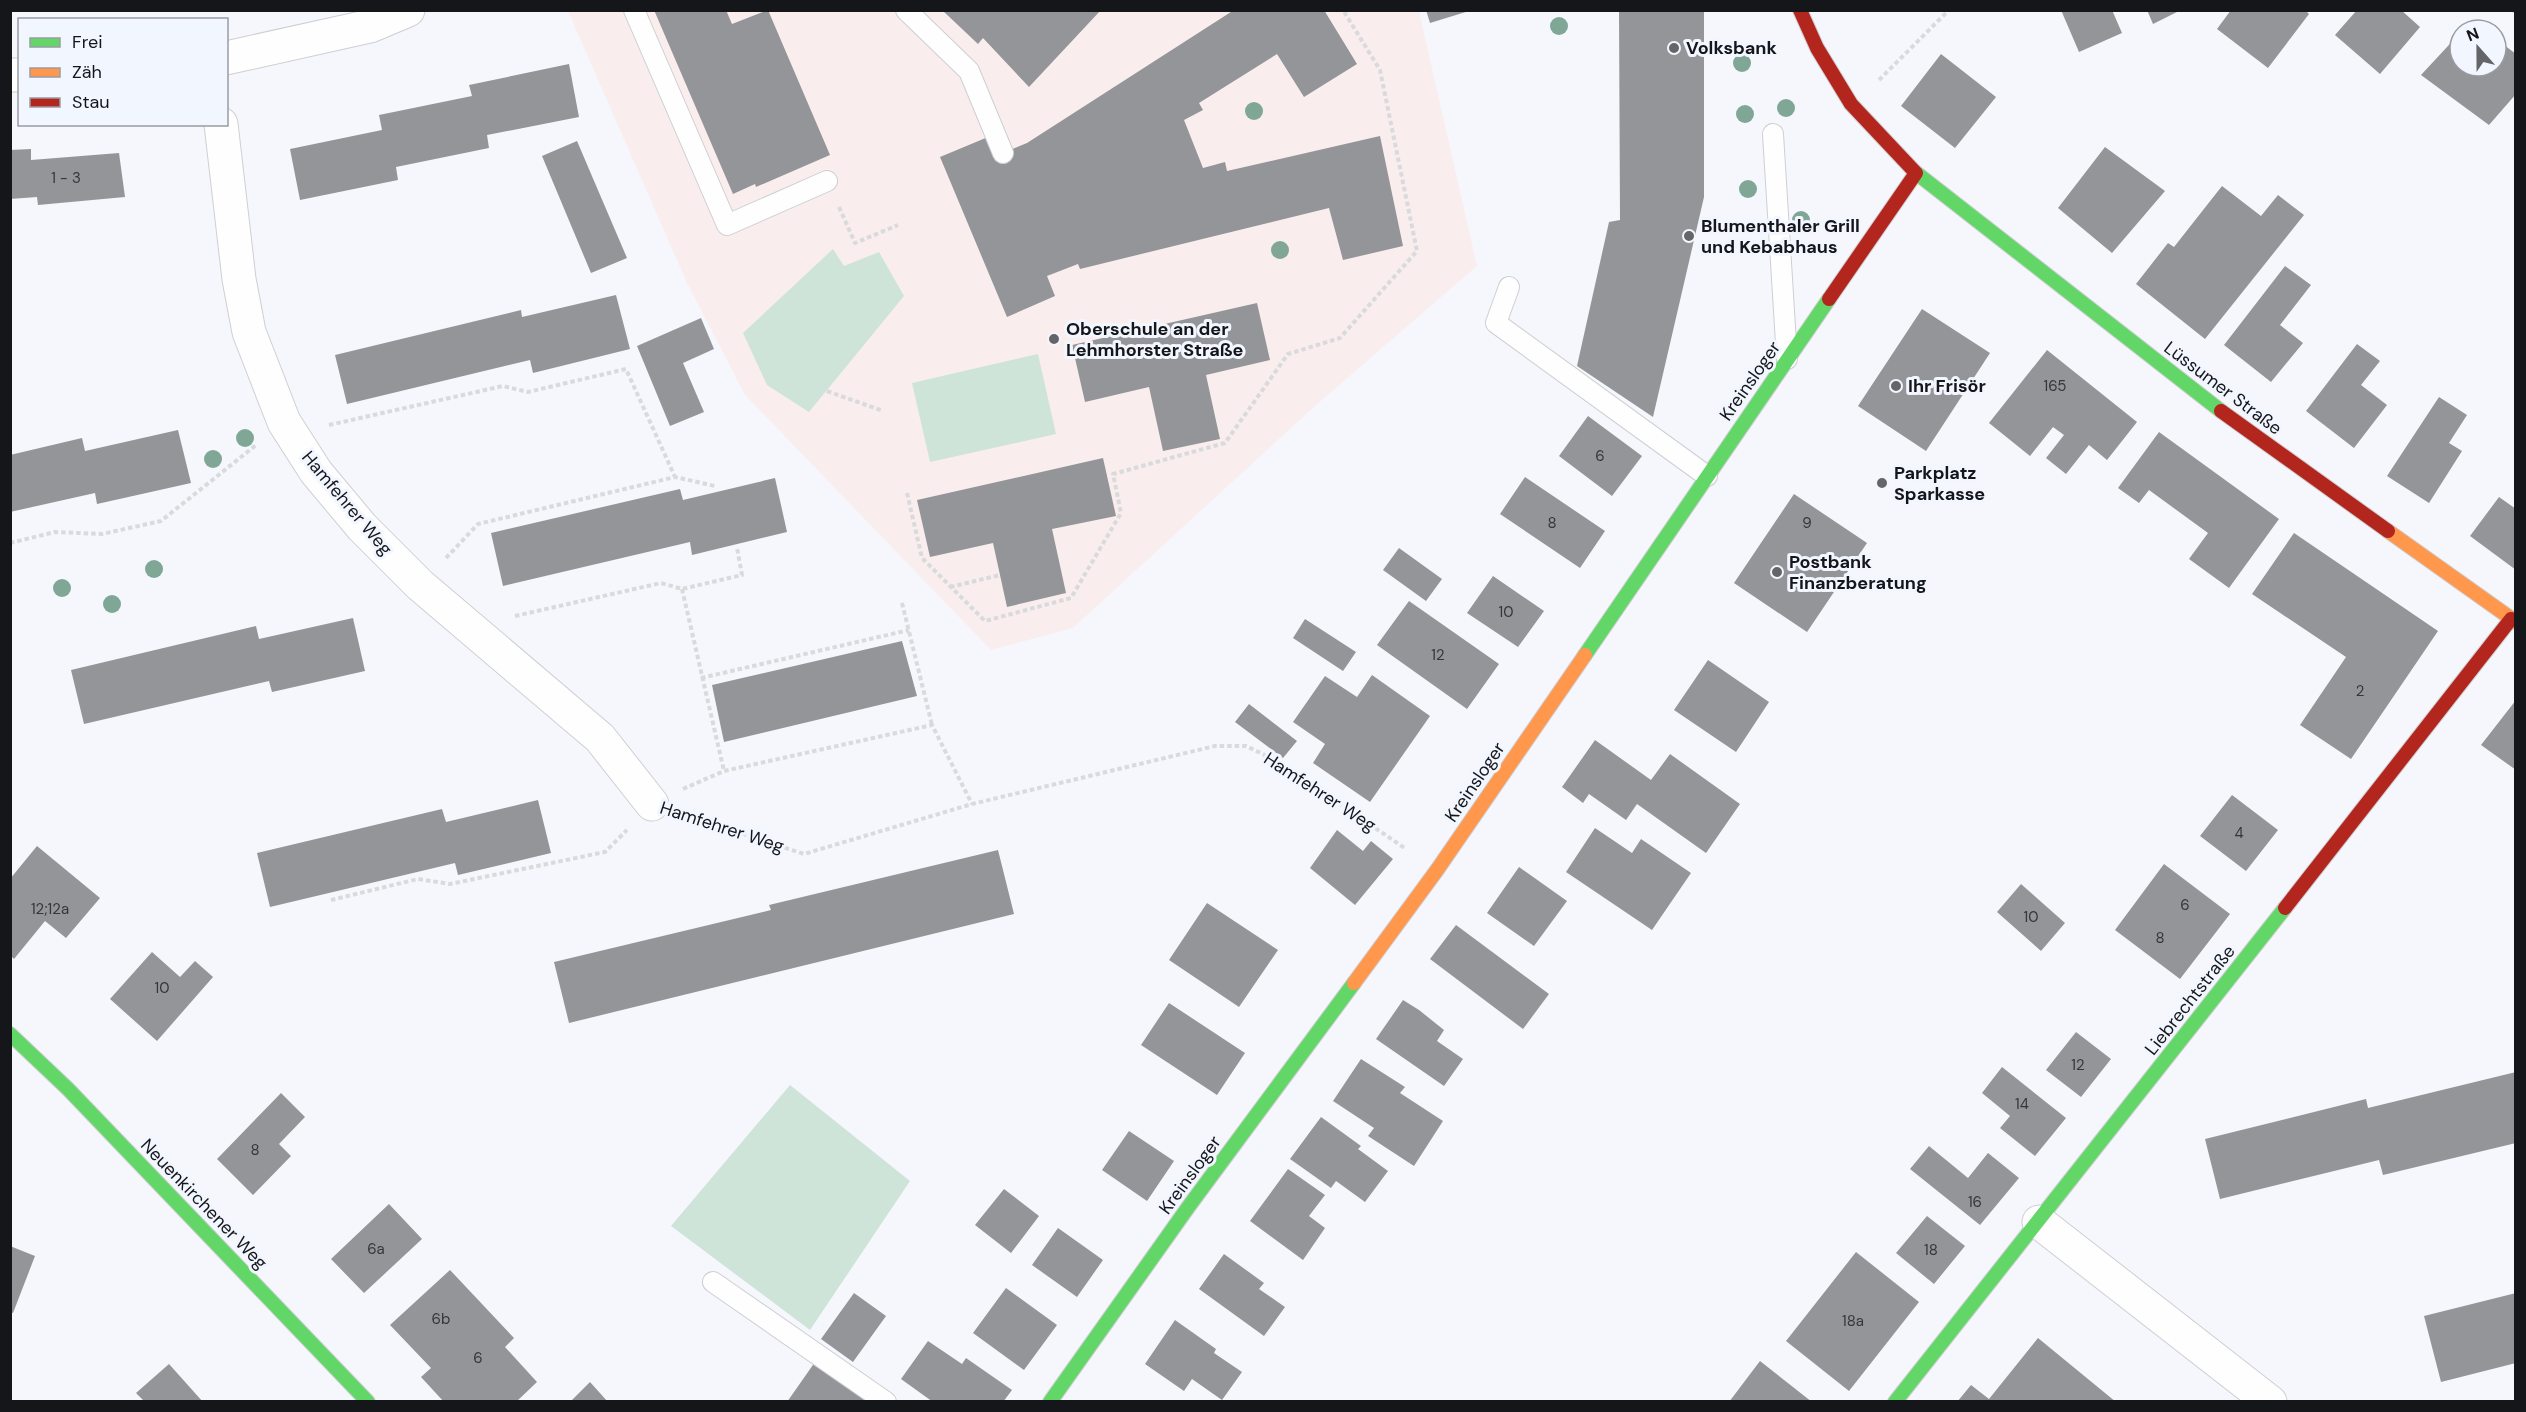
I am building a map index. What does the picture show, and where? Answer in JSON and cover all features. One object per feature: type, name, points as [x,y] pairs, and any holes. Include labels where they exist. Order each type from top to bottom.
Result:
[{"type":"main road","name":"Lüssumer Straße","points":[[1800,10],[1817,48],[1851,104],[1916,173],[2252,435],[2513,620]]},
{"type":"main road","name":"Kreinsloger","points":[[1050,1401],[1189,1206],[1437,870],[1916,173]]},
{"type":"main road","name":"Liebrechtstraße","points":[[1895,1401],[2039,1222],[2513,620]]},
{"type":"main road","name":"Neuenkirchener Weg","points":[[10,1034],[68,1089],[368,1401]]},
{"type":"street","points":[[228,58],[370,27],[408,10]]},
{"type":"street","name":"Hamfehrer Weg","points":[[221,126],[239,279],[249,332],[288,428],[316,472],[362,527],[420,585],[600,738],[652,804]]},
{"type":"street","points":[[2039,1222],[2270,1401]]},
{"type":"lane","points":[[634,10],[727,225],[827,182]]},
{"type":"lane","points":[[906,10],[969,71],[1004,153]]},
{"type":"lane","points":[[1773,134],[1787,361]]},
{"type":"lane","points":[[1509,287],[1496,323],[1707,476]]},
{"type":"lane","points":[[713,1282],[886,1401]]},
{"type":"path","points":[[908,493],[922,558],[985,621],[1071,598],[1121,513],[1113,474],[1225,443],[1288,354],[1340,338],[1417,251],[1380,70],[1343,10]]},
{"type":"path","points":[[1851,104],[1890,70],[1948,10]]},
{"type":"path","points":[[839,205],[855,243],[898,225]]},
{"type":"path","points":[[10,543],[56,532],[102,534],[161,521],[288,428],[503,386],[528,392],[626,369],[675,477]]},
{"type":"path","points":[[827,391],[883,411]]},
{"type":"path","points":[[420,585],[478,524],[675,477],[715,486]]},
{"type":"path","points":[[468,627],[661,583],[682,589],[742,575],[737,548]]},
{"type":"path","points":[[950,587],[1000,575]]},
{"type":"path","points":[[682,589],[724,771]]},
{"type":"path","points":[[902,603],[932,725],[972,804]]},
{"type":"path","points":[[701,678],[909,630]]},
{"type":"path","points":[[331,900],[418,879],[450,884],[605,852],[652,804],[724,771],[932,725]]},
{"type":"path","name":"Hamfehrer Weg","points":[[652,804],[804,854],[972,804],[1215,746],[1246,746],[1277,761],[1437,870]]},
{"type":"shaded area","name":"Oberschule an der Lehmhorster Straße","points":[[568,11],[1419,11],[1477,266],[1315,406],[1073,628],[991,650],[745,395],[687,283]]},
{"type":"green space","points":[[833,249],[844,266],[879,252],[904,296],[809,412],[767,385],[743,333]]},
{"type":"green space","points":[[1038,354],[1056,434],[930,462],[912,383]]},
{"type":"green space","points":[[790,1085],[910,1181],[810,1330],[671,1226]]},
{"type":"building","points":[[654,10],[726,10],[732,24],[768,10],[830,155],[756,187],[755,184],[733,194]]},
{"type":"building","points":[[942,10],[1101,10],[1029,87],[983,38],[978,44]]},
{"type":"building","points":[[1234,10],[1324,10],[1357,64],[1304,97],[1277,54],[1199,103],[1203,110],[1184,120],[1203,168],[1225,162],[1227,171],[1380,136],[1403,246],[1343,260],[1329,208],[1080,269],[1078,264],[1047,276],[1055,296],[1007,317],[940,157],[988,137],[995,156],[1027,143]]},
{"type":"building","points":[[1426,10],[1469,10],[1469,11],[1430,23]]},
{"type":"building","points":[[1619,10],[1704,10],[1704,197],[1653,417],[1577,366],[1609,222],[1620,220]]},
{"type":"building","points":[[2061,10],[2112,10],[2122,33],[2079,52]]},
{"type":"building","points":[[2147,10],[2181,10],[2153,24]]},
{"type":"building","points":[[2231,10],[2305,10],[2309,14],[2268,68],[2217,29]]},
{"type":"building","points":[[2357,10],[2401,10],[2420,27],[2380,74],[2335,35]]},
{"type":"building","points":[[2448,46],[2448,78],[2508,78],[2508,48],[2516,54],[2516,94],[2489,125],[2421,75]]},
{"type":"building","points":[[1941,54],[1996,97],[1955,148],[1901,106]]},
{"type":"building","points":[[569,64],[579,117],[487,135],[489,148],[396,167],[398,180],[300,200],[290,149],[382,130],[379,115],[472,96],[469,85]]},
{"type":"building","points":[[577,141],[627,258],[591,273],[542,156]]},
{"type":"building","points":[[2105,147],[2165,191],[2112,253],[2058,208]]},
{"type":"building","points":[[31,149],[31,160],[119,153],[125,197],[38,205],[37,197],[10,199],[10,150]]},
{"type":"building","points":[[2222,186],[2261,216],[2278,195],[2304,215],[2205,339],[2136,284],[2168,243],[2174,247]]},
{"type":"building","points":[[2285,266],[2311,285],[2280,325],[2303,343],[2271,382],[2224,345]]},
{"type":"building","points":[[616,295],[630,349],[533,373],[530,360],[347,404],[335,355],[521,310],[522,317]]},
{"type":"building","points":[[1257,303],[1270,360],[1206,375],[1220,439],[1163,451],[1149,387],[1085,402],[1072,345]]},
{"type":"building","points":[[1922,309],[1990,353],[1926,451],[1858,406]]},
{"type":"building","points":[[701,318],[714,349],[683,363],[704,412],[670,426],[637,346]]},
{"type":"building","points":[[2357,344],[2380,361],[2361,385],[2387,405],[2354,448],[2306,411]]},
{"type":"building","points":[[2047,350],[2137,422],[2107,460],[2089,445],[2066,474],[2046,458],[2064,435],[2053,427],[2030,456],[1989,423]]},
{"type":"building","points":[[2439,397],[2467,415],[2449,443],[2462,451],[2429,503],[2387,476]]},
{"type":"building","points":[[1588,416],[1642,456],[1612,496],[1559,456]]},
{"type":"building","points":[[178,430],[191,483],[97,504],[95,493],[10,512],[10,455],[82,438],[85,451]]},
{"type":"building","points":[[2159,432],[2279,519],[2229,588],[2189,559],[2208,533],[2149,490],[2139,503],[2118,488]]},
{"type":"building","points":[[1103,458],[1116,516],[1052,529],[1066,593],[1007,607],[993,543],[930,557],[917,500]]},
{"type":"building","points":[[1525,477],[1605,531],[1580,568],[1500,514]]},
{"type":"building","points":[[775,478],[787,532],[692,555],[690,542],[503,586],[491,533],[680,489],[683,500]]},
{"type":"building","points":[[1794,494],[1867,543],[1807,632],[1734,583]]},
{"type":"building","points":[[2499,497],[2516,509],[2516,570],[2470,536]]},
{"type":"building","points":[[2294,533],[2438,631],[2351,759],[2300,725],[2346,657],[2252,594]]},
{"type":"building","points":[[1399,548],[1442,579],[1426,601],[1383,570]]},
{"type":"building","points":[[1493,576],[1544,611],[1518,647],[1467,613]]},
{"type":"building","points":[[1409,601],[1499,664],[1467,709],[1377,645]]},
{"type":"building","points":[[353,618],[365,671],[272,692],[269,681],[84,724],[71,670],[256,626],[259,639]]},
{"type":"building","points":[[1305,619],[1356,652],[1343,671],[1293,638]]},
{"type":"building","points":[[902,641],[917,696],[724,742],[712,685]]},
{"type":"building","points":[[1708,660],[1769,702],[1736,752],[1674,710]]},
{"type":"building","points":[[1372,675],[1430,716],[1370,802],[1313,763],[1325,744],[1293,722],[1325,676],[1357,697]]},
{"type":"building","points":[[2516,700],[2516,770],[2481,745]]},
{"type":"building","points":[[1249,704],[1297,741],[1283,758],[1235,722]]},
{"type":"building","points":[[1595,740],[1651,780],[1670,754],[1740,804],[1706,853],[1637,804],[1626,820],[1589,794],[1583,803],[1562,787]]},
{"type":"building","points":[[2232,795],[2278,830],[2246,871],[2200,836]]},
{"type":"building","points":[[538,800],[551,853],[458,875],[455,863],[270,907],[257,853],[442,809],[446,822]]},
{"type":"building","points":[[1595,828],[1632,853],[1641,839],[1691,873],[1652,930],[1566,872]]},
{"type":"building","points":[[1337,830],[1363,851],[1371,841],[1393,859],[1355,905],[1310,868]]},
{"type":"building","points":[[37,846],[100,898],[66,938],[45,921],[14,959],[10,955],[10,879]]},
{"type":"building","points":[[998,850],[1014,914],[569,1023],[554,962],[771,910],[769,905]]},
{"type":"building","points":[[2164,864],[2230,914],[2180,979],[2115,930]]},
{"type":"building","points":[[1519,867],[1567,901],[1534,946],[1487,913]]},
{"type":"building","points":[[2021,884],[2065,923],[2041,951],[1997,912]]},
{"type":"building","points":[[1207,903],[1278,950],[1239,1007],[1169,960]]},
{"type":"building","points":[[1456,925],[1549,994],[1523,1029],[1430,959]]},
{"type":"building","points":[[152,952],[180,977],[195,961],[213,977],[157,1041],[110,999]]},
{"type":"building","points":[[1403,1000],[1444,1030],[1437,1041],[1463,1059],[1444,1086],[1376,1039]]},
{"type":"building","points":[[1169,1003],[1245,1053],[1217,1095],[1141,1045]]},
{"type":"building","points":[[2076,1032],[2111,1059],[2081,1097],[2046,1070]]},
{"type":"building","points":[[1361,1059],[1405,1087],[1400,1093],[1443,1121],[1414,1166],[1368,1136],[1374,1128],[1333,1101]]},
{"type":"building","points":[[2002,1067],[2066,1118],[2035,1156],[2000,1128],[2010,1116],[1982,1093]]},
{"type":"building","points":[[2516,1072],[2516,1143],[2383,1175],[2379,1160],[2220,1199],[2205,1139],[2366,1099],[2368,1108]]},
{"type":"building","points":[[281,1093],[305,1117],[279,1144],[291,1156],[253,1195],[217,1159]]},
{"type":"building","points":[[1321,1117],[1361,1146],[1358,1149],[1388,1171],[1365,1202],[1336,1181],[1331,1188],[1290,1159]]},
{"type":"building","points":[[1129,1131],[1174,1161],[1147,1201],[1102,1170]]},
{"type":"building","points":[[1929,1146],[1968,1178],[1988,1153],[2019,1178],[1980,1225],[1910,1169]]},
{"type":"building","points":[[1288,1169],[1325,1195],[1309,1216],[1325,1228],[1303,1260],[1250,1221]]},
{"type":"building","points":[[1004,1189],[1039,1216],[1011,1253],[975,1225]]},
{"type":"building","points":[[389,1204],[422,1239],[364,1293],[331,1259]]},
{"type":"building","points":[[1927,1216],[1965,1246],[1934,1284],[1896,1253]]},
{"type":"building","points":[[1058,1228],[1103,1260],[1077,1297],[1032,1265]]},
{"type":"building","points":[[10,1246],[35,1256],[13,1313],[10,1312]]},
{"type":"building","points":[[1856,1252],[1919,1302],[1849,1391],[1786,1341]]},
{"type":"building","points":[[1224,1254],[1264,1283],[1259,1289],[1285,1307],[1264,1336],[1199,1289]]},
{"type":"building","points":[[450,1270],[514,1338],[505,1347],[537,1382],[516,1402],[444,1402],[421,1377],[431,1368],[390,1325]]},
{"type":"building","points":[[1006,1288],[1057,1325],[1024,1370],[973,1333]]},
{"type":"building","points":[[854,1293],[886,1316],[853,1362],[821,1339]]},
{"type":"building","points":[[2516,1293],[2516,1363],[2441,1382],[2424,1316]]},
{"type":"building","points":[[1175,1320],[1216,1349],[1214,1353],[1242,1372],[1222,1400],[1192,1379],[1184,1391],[1145,1364]]},
{"type":"building","points":[[2038,1338],[2116,1402],[1957,1402],[1971,1385],[1989,1399]]},
{"type":"building","points":[[928,1341],[962,1364],[966,1358],[1012,1390],[1003,1402],[933,1402],[901,1379]]},
{"type":"building","points":[[1760,1361],[1812,1402],[1729,1402]]},
{"type":"building","points":[[815,1362],[870,1402],[787,1402]]},
{"type":"building","points":[[169,1364],[203,1402],[145,1402],[136,1393]]},
{"type":"building","points":[[590,1382],[608,1402],[570,1402]]},
{"type":"traffic: fast","points":[[1915,172],[2221,411]]},
{"type":"traffic: fast","points":[[1585,655],[1829,299]]},
{"type":"traffic: fast","points":[[1895,1402],[2285,908]]},
{"type":"traffic: fast","points":[[1050,1402],[1189,1206],[1354,983]]},
{"type":"traffic: fast","points":[[10,1034],[68,1089],[368,1402]]},
{"type":"traffic: slow","points":[[2388,531],[2516,622]]},
{"type":"traffic: slow","points":[[1354,983],[1437,870],[1585,655]]},
{"type":"traffic: jam","points":[[1800,10],[1817,48],[1851,104],[1915,172]]},
{"type":"traffic: jam","points":[[1829,299],[1916,173]]},
{"type":"traffic: jam","points":[[2221,411],[2388,531]]},
{"type":"traffic: jam","points":[[2285,908],[2511,619]]},
{"type":"place","name":"Volksbank","points":[[1674,48]]},
{"type":"place","name":"Blumenthaler Grill und Kebabhaus","points":[[1689,236]]},
{"type":"place","name":"Oberschule an der Lehmhorster Straße","points":[[1054,339]]},
{"type":"place","name":"Ihr Frisör","points":[[1896,386]]},
{"type":"place","name":"Parkplatz Sparkasse","points":[[1882,483]]},
{"type":"place","name":"Postbank Finanzberatung","points":[[1777,572]]}]
